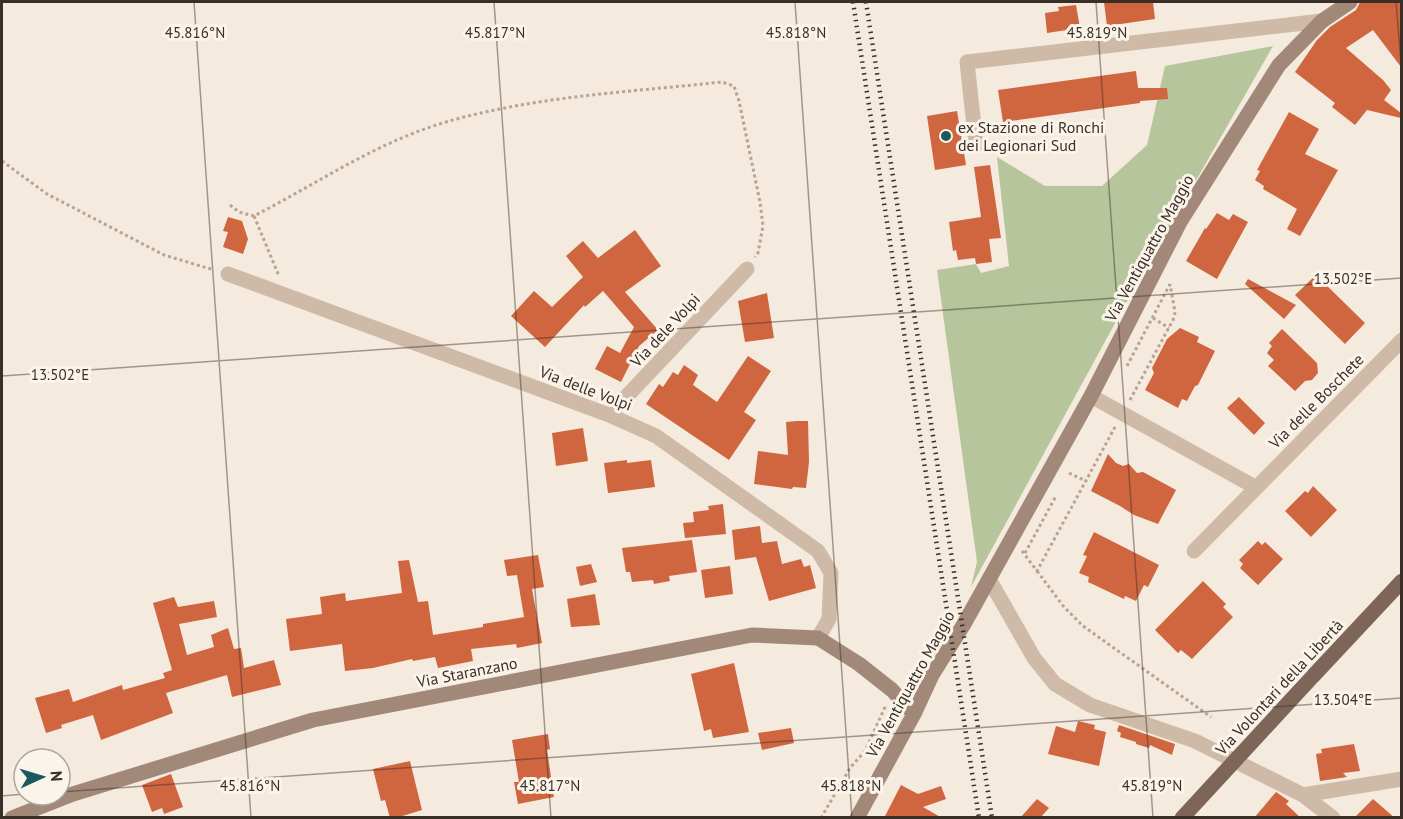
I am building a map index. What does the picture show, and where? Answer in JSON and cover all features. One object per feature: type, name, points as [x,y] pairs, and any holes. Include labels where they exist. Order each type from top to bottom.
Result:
[{"type":"main road","name":"Via Volontari della Libertà","points":[[1182,818],[1401,581]]},
{"type":"street","name":"Via Ventiquattro Maggio","points":[[857,818],[914,714],[932,675],[989,579],[1091,396],[1180,222],[1279,64],[1322,21],[1350,2]]},
{"type":"street","points":[[976,145],[967,62],[1322,21]]},
{"type":"street","name":"Via dele Volpi","points":[[609,415],[747,269]]},
{"type":"street","name":"Via delle Volpi","points":[[228,274],[609,415],[656,435],[818,551],[831,573],[829,619],[818,638]]},
{"type":"street","name":"Via delle Boschete","points":[[1194,551],[1401,340]]},
{"type":"street","points":[[1091,396],[1255,487]]},
{"type":"street","points":[[989,579],[1034,658],[1055,684],[1090,705],[1195,741],[1303,795],[1333,818]]},
{"type":"street","name":"Via Staranzano","points":[[12,818],[74,794],[313,720],[752,635],[818,638],[859,664],[892,690],[914,714]]},
{"type":"street","points":[[1303,795],[1401,779]]},
{"type":"path","points":[[230,205],[239,212],[254,216],[375,149],[445,122],[520,104],[722,82],[734,86],[739,101],[760,202],[763,226],[758,253],[747,269]]},
{"type":"path","points":[[2,161],[47,194],[164,255],[228,274]]},
{"type":"path","points":[[254,216],[283,284],[293,298]]},
{"type":"path","points":[[1038,570],[1169,328],[1175,312],[1170,284]]},
{"type":"path","points":[[1153,318],[1169,328]]},
{"type":"path","points":[[1069,473],[1086,481]]},
{"type":"path","points":[[1012,537],[1064,607],[1083,626],[1211,717]]},
{"type":"path","points":[[821,818],[850,768],[865,751],[892,690]]},
{"type":"green space","points":[[1273,46],[1131,294],[971,587],[977,562],[937,270],[976,264],[981,273],[1009,266],[997,157],[1045,186],[1102,186],[1147,145],[1165,66]]},
{"type":"building","points":[[1104,2],[1153,2],[1155,19],[1107,26]]},
{"type":"building","points":[[1360,2],[1401,2],[1401,67],[1373,30],[1346,48],[1383,80],[1391,90],[1384,100],[1401,113],[1401,118],[1367,110],[1355,125],[1332,107],[1335,103],[1295,72],[1317,40],[1330,27],[1356,10]]},
{"type":"building","points":[[1076,5],[1080,28],[1047,33],[1045,13],[1059,11],[1058,7]]},
{"type":"building","points":[[1136,71],[1138,88],[1167,88],[1168,99],[1140,101],[1140,103],[1003,122],[998,90]]},
{"type":"building","name":"ex Stazione di Ronchi dei Legionari Sud","points":[[957,111],[966,165],[935,170],[927,116]]},
{"type":"building","points":[[1289,112],[1319,129],[1305,154],[1338,170],[1300,236],[1287,229],[1297,209],[1263,189],[1264,186],[1255,180],[1260,171],[1257,170]]},
{"type":"building","points":[[990,165],[1001,238],[989,239],[992,262],[976,264],[975,258],[958,260],[956,250],[953,251],[949,222],[981,217],[974,167]]},
{"type":"building","points":[[1217,213],[1229,220],[1233,214],[1248,222],[1217,279],[1186,261],[1205,228]]},
{"type":"building","points":[[228,217],[242,221],[248,239],[243,254],[223,247],[228,232],[223,231]]},
{"type":"building","points":[[635,230],[661,266],[625,292],[658,330],[639,346],[621,382],[595,369],[607,346],[620,353],[634,327],[603,291],[585,307],[584,305],[545,347],[511,316],[534,291],[552,307],[583,277],[566,256],[583,241],[598,258]]},
{"type":"building","points":[[1316,275],[1365,323],[1345,344],[1295,295]]},
{"type":"building","points":[[1248,279],[1296,305],[1284,319],[1245,284]]},
{"type":"building","points":[[767,293],[774,338],[745,342],[738,301]]},
{"type":"building","points":[[1180,328],[1199,337],[1197,342],[1215,351],[1198,385],[1195,386],[1187,401],[1182,399],[1178,408],[1145,390],[1154,373],[1152,368],[1167,339]]},
{"type":"building","points":[[1282,329],[1317,363],[1318,373],[1312,380],[1305,381],[1295,391],[1268,366],[1274,360],[1267,353],[1272,346],[1269,343]]},
{"type":"building","points":[[748,356],[771,371],[744,412],[756,420],[729,460],[646,404],[659,384],[663,387],[673,372],[678,375],[684,365],[698,375],[693,385],[717,402]]},
{"type":"building","points":[[1239,397],[1265,423],[1254,435],[1227,408]]},
{"type":"building","points":[[808,421],[809,462],[806,488],[793,487],[792,489],[754,484],[758,451],[788,455],[786,422]]},
{"type":"building","points":[[583,428],[588,461],[556,466],[552,433]]},
{"type":"building","points":[[1108,454],[1116,463],[1123,466],[1129,464],[1137,473],[1143,472],[1176,490],[1158,524],[1134,515],[1091,491]]},
{"type":"building","points":[[627,460],[627,463],[651,460],[655,487],[608,493],[604,463]]},
{"type":"building","points":[[1313,486],[1337,510],[1311,537],[1285,511],[1305,491],[1308,493]]},
{"type":"building","points":[[723,504],[726,534],[685,538],[683,523],[694,522],[693,512],[709,510],[708,506]]},
{"type":"building","points":[[760,526],[762,543],[777,541],[782,564],[801,559],[804,567],[810,565],[816,588],[769,601],[756,557],[735,560],[732,530]]},
{"type":"building","points":[[1094,532],[1159,565],[1148,587],[1144,585],[1136,601],[1125,596],[1124,599],[1088,582],[1089,577],[1079,573],[1087,556],[1083,555]]},
{"type":"building","points":[[692,540],[697,572],[669,576],[670,581],[654,584],[653,580],[632,582],[630,572],[626,572],[622,548]]},
{"type":"building","points":[[1258,541],[1262,545],[1265,542],[1283,559],[1258,585],[1240,568],[1243,564],[1239,560]]},
{"type":"building","points":[[538,555],[544,587],[532,589],[542,643],[517,648],[516,644],[471,649],[473,661],[438,668],[435,657],[345,671],[342,644],[290,651],[286,619],[322,614],[320,597],[345,593],[346,601],[402,593],[398,561],[409,560],[418,602],[428,601],[433,635],[483,627],[483,624],[524,617],[517,575],[507,576],[504,560]]},
{"type":"building","points":[[591,564],[597,582],[580,586],[576,567]]},
{"type":"building","points":[[730,566],[733,594],[705,598],[701,570]]},
{"type":"building","points":[[1203,581],[1226,604],[1223,607],[1233,617],[1192,659],[1181,650],[1178,653],[1155,630]]},
{"type":"building","points":[[595,594],[600,625],[571,627],[567,599]]},
{"type":"building","points":[[174,597],[178,607],[214,601],[217,617],[179,624],[187,655],[214,647],[211,635],[228,628],[234,649],[241,648],[244,668],[274,660],[281,685],[232,697],[227,675],[166,693],[173,713],[101,740],[93,715],[61,725],[62,728],[46,733],[35,698],[69,689],[73,702],[122,685],[123,690],[165,678],[163,673],[172,670],[153,603]]},
{"type":"building","points":[[734,663],[749,732],[713,738],[711,729],[704,731],[691,674]]},
{"type":"building","points":[[1078,721],[1095,725],[1094,729],[1106,732],[1099,766],[1048,754],[1056,726],[1075,732]]},
{"type":"building","points":[[1119,725],[1175,744],[1172,755],[1150,745],[1149,748],[1120,737],[1121,733],[1117,731]]},
{"type":"building","points":[[791,728],[794,743],[762,750],[758,733]]},
{"type":"building","points":[[548,734],[550,749],[547,750],[554,797],[518,804],[514,782],[519,782],[512,740]]},
{"type":"building","points":[[1354,744],[1360,771],[1343,773],[1347,777],[1320,781],[1316,754],[1322,753],[1321,749]]},
{"type":"building","points":[[410,761],[422,810],[390,818],[385,800],[381,801],[373,769]]},
{"type":"building","points":[[171,774],[183,807],[164,814],[162,808],[152,812],[142,785]]},
{"type":"building","points":[[901,785],[918,794],[941,786],[946,799],[923,807],[942,818],[884,818]]},
{"type":"building","points":[[1276,792],[1289,801],[1286,804],[1301,818],[1254,818]]},
{"type":"building","points":[[1037,799],[1049,808],[1040,818],[1020,818]]},
{"type":"building","points":[[1373,799],[1395,818],[1354,818]]},
{"type":"railway","points":[[853,2],[979,818]]},
{"type":"railway","points":[[866,2],[992,818]]},
{"type":"place","name":"ex Stazione di Ronchi dei Legionari Sud","points":[[946,136]]}]
